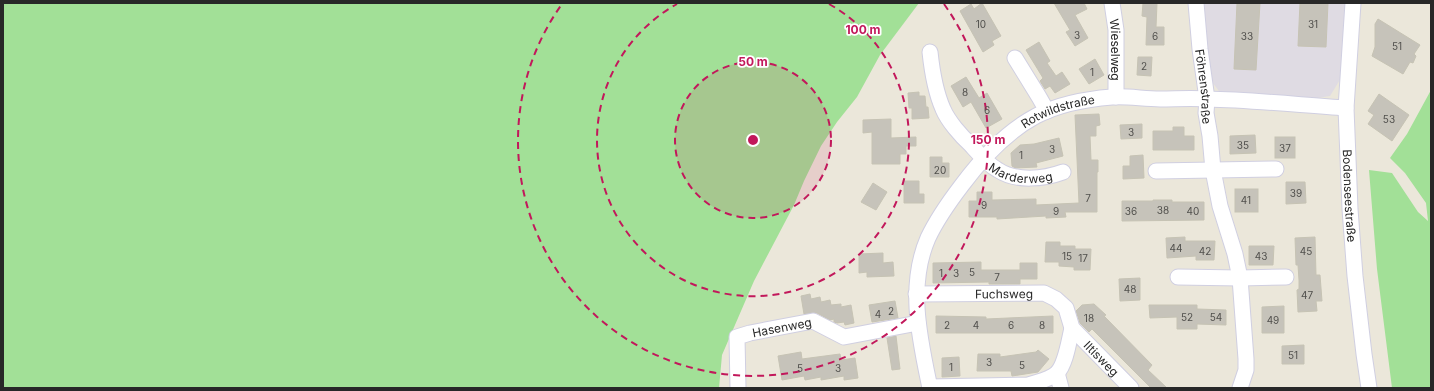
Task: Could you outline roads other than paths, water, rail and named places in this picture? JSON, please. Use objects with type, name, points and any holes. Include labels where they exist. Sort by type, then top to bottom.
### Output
[{"type":"street","name":"Wieselweg","points":[[1112,3],[1116,30],[1116,97]]},
{"type":"street","name":"Föhrenstraße","points":[[1196,3],[1200,49],[1207,99],[1206,113],[1213,170],[1220,206],[1235,254],[1240,278],[1246,359],[1246,370],[1240,388]]},
{"type":"street","name":"Bodenseestraße","points":[[1353,3],[1346,108],[1350,209],[1355,276],[1364,354],[1370,388]]},
{"type":"street","name":"Marderweg","points":[[930,52],[934,83],[943,110],[962,136],[984,159],[998,170],[1013,176],[1037,178],[1052,176],[1063,172]]},
{"type":"street","points":[[1015,58],[1047,111]]},
{"type":"street","name":"Rotwildstraße","points":[[930,387],[918,323],[916,294],[920,265],[928,240],[942,212],[966,180],[984,159],[1021,125],[1047,111],[1079,101],[1116,97],[1207,99],[1346,108]]},
{"type":"street","points":[[1156,171],[1276,169]]},
{"type":"street","points":[[1178,277],[1286,277]]},
{"type":"street","name":"Fuchsweg","points":[[916,294],[1044,293],[1056,299],[1066,308],[1072,328]]},
{"type":"street","name":"Hasenweg","points":[[738,388],[737,337],[750,333],[813,321],[844,336],[918,323]]},
{"type":"street","points":[[930,387],[1028,385],[1043,380],[1057,373],[1062,363],[1072,328]]},
{"type":"street","name":"Iltisweg","points":[[1072,328],[1131,388]]},
{"type":"street","points":[[1057,373],[1061,388]]}]
